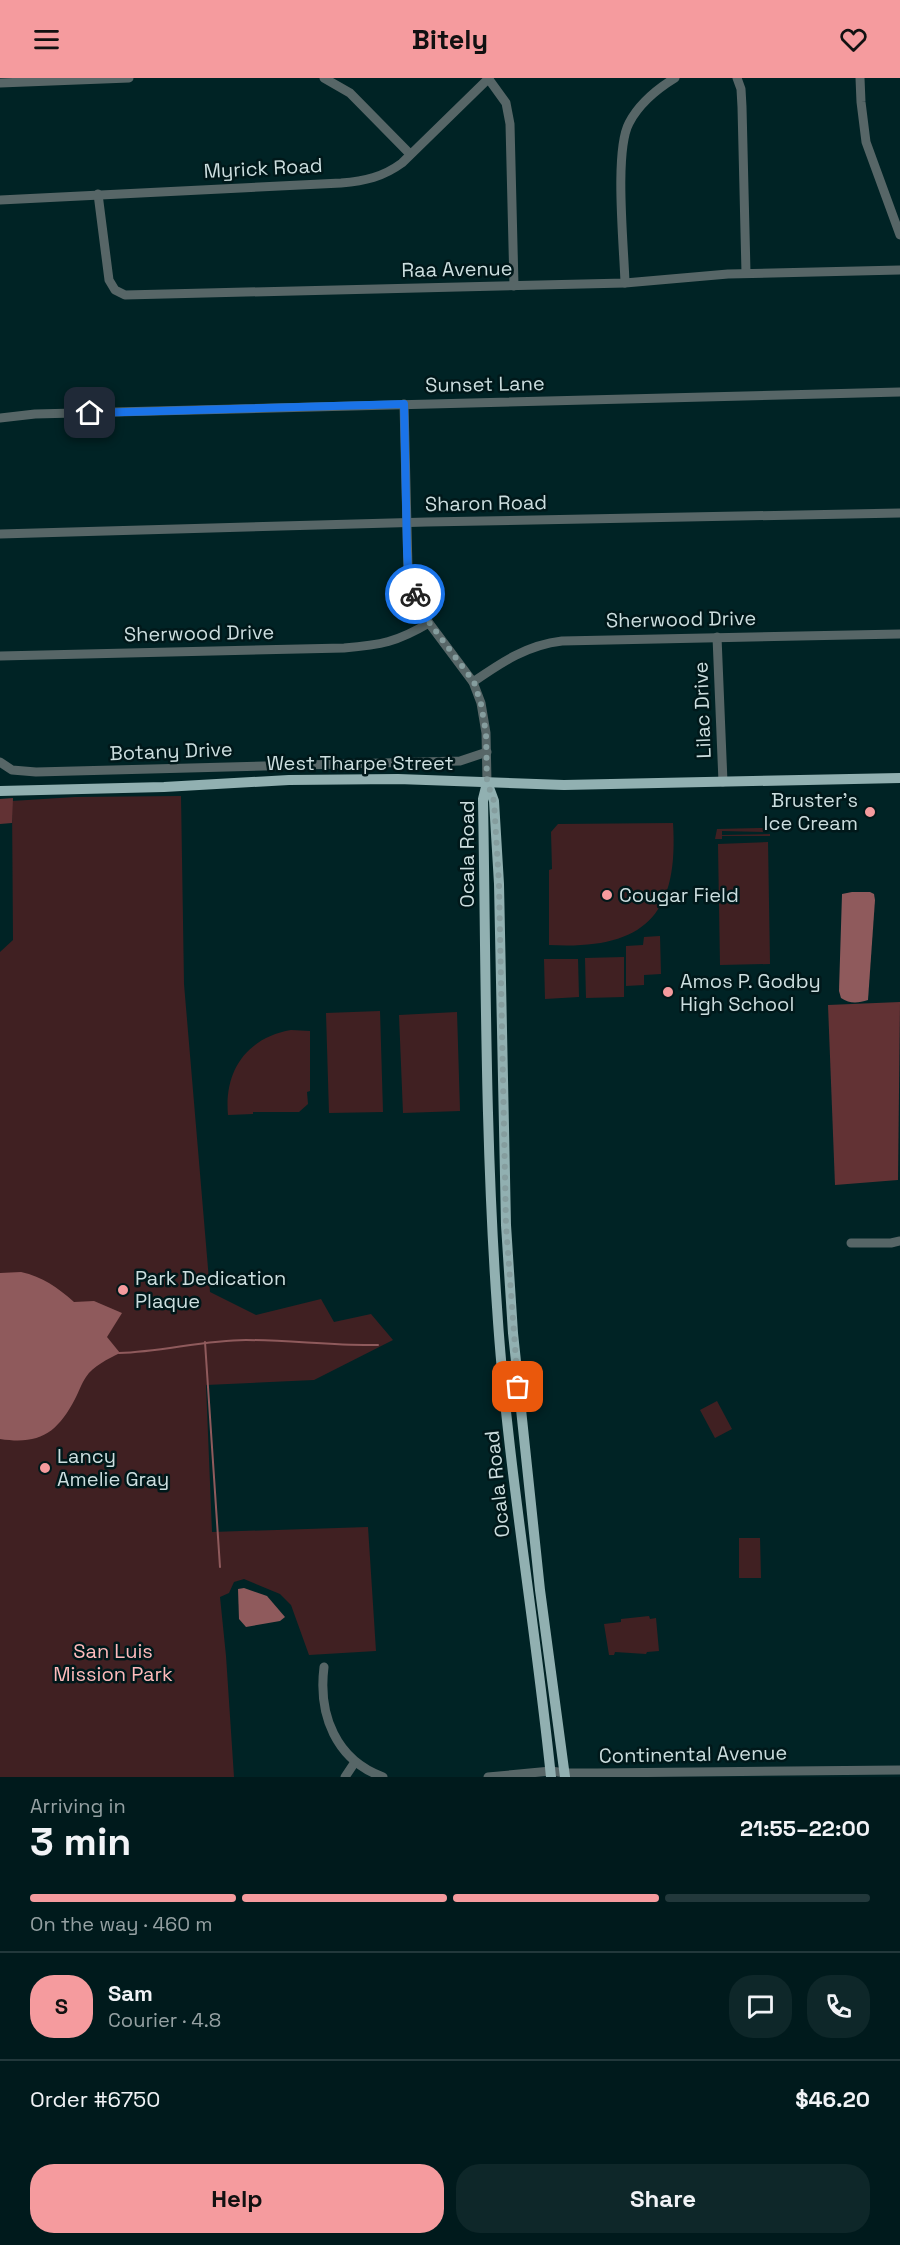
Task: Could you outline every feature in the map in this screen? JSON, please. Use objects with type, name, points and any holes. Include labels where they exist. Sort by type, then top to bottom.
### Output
[{"type":"main road","name":"West Tharpe Street","points":[[0,791],[164,787],[289,780],[398,779],[564,785],[900,778]]},
{"type":"main road","name":"Ocala Road","points":[[487,782],[494,801],[500,937],[505,1201],[511,1312],[534,1530],[565,1775]]},
{"type":"main road","name":"Ocala Road","points":[[487,782],[483,799],[491,1202],[497,1306],[520,1531],[551,1774]]},
{"type":"main road","points":[[486,938],[500,937]]},
{"type":"main road","points":[[491,1184],[505,1183]]},
{"type":"main road","points":[[491,1202],[505,1201]]},
{"type":"main road","points":[[497,1306],[511,1312]]},
{"type":"main road","points":[[506,1400],[519,1399]]},
{"type":"main road","points":[[507,1414],[521,1412]]},
{"type":"main road","points":[[520,1531],[534,1530]]},
{"type":"street","points":[[0,83],[129,78]]},
{"type":"street","points":[[324,78],[350,93],[410,154]]},
{"type":"street","points":[[488,78],[506,103],[510,124],[514,286]]},
{"type":"street","name":"Myrick Road","points":[[0,200],[363,181],[390,172],[488,78]]},
{"type":"street","points":[[625,283],[622,144],[628,124],[640,107],[656,91],[675,78]]},
{"type":"street","points":[[737,78],[741,89],[742,107],[746,273]]},
{"type":"street","points":[[860,78],[866,142],[900,236]]},
{"type":"street","name":"Raa Avenue","points":[[98,194],[108,280],[115,290],[125,295],[625,283],[746,273],[900,270]]},
{"type":"street","name":"Sunset Lane","points":[[0,418],[35,414],[900,392]]},
{"type":"street","points":[[404,404],[408,569],[419,604],[429,622],[474,682],[484,714],[487,782]]},
{"type":"street","name":"Sharon Road","points":[[0,534],[900,513]]},
{"type":"street","name":"Sherwood Drive","points":[[0,656],[344,648],[398,640],[429,622]]},
{"type":"street","name":"Sherwood Drive","points":[[474,682],[519,652],[546,643],[587,639],[900,634]]},
{"type":"street","name":"Lilac Drive","points":[[717,637],[723,782]]},
{"type":"street","name":"Botany Drive","points":[[0,763],[17,771],[36,772],[460,761],[487,752]]},
{"type":"street","points":[[852,1243],[900,1241]]},
{"type":"street","points":[[324,1667],[322,1698],[333,1734],[355,1762],[372,1773],[384,1777]]},
{"type":"street","points":[[345,1777],[355,1762]]},
{"type":"street","name":"Continental Avenue","points":[[488,1777],[551,1774],[900,1770]]},
{"type":"green space","name":"San Luis Mission Park","points":[[181,796],[184,984],[210,1292],[256,1315],[321,1299],[334,1322],[371,1314],[393,1340],[314,1380],[206,1385],[212,1532],[368,1527],[376,1651],[309,1655],[291,1605],[280,1594],[244,1579],[234,1582],[229,1593],[220,1597],[234,1777],[0,1777],[0,952],[13,940],[12,801],[75,797]]},
{"type":"green space","name":"Cougar Field","points":[[673,823],[673,855],[669,882],[661,904],[648,921],[631,933],[609,941],[582,945],[549,945],[551,832],[558,824]]},
{"type":"green space","points":[[768,828],[768,832],[722,831],[722,835],[770,834],[770,836],[722,836],[722,839],[715,839],[717,829]]},
{"type":"green space","points":[[768,842],[770,964],[720,965],[718,844]]},
{"type":"green space","points":[[660,936],[661,974],[644,975],[644,985],[626,986],[626,946],[643,945],[644,937]]},
{"type":"green space","points":[[624,957],[624,997],[586,998],[585,958]]},
{"type":"green space","points":[[544,959],[578,959],[579,997],[545,999]]},
{"type":"green space","points":[[380,1011],[383,1112],[329,1113],[326,1013]]},
{"type":"green space","points":[[457,1012],[460,1111],[403,1113],[399,1015]]},
{"type":"green space","points":[[291,1030],[310,1031],[308,1104],[299,1112],[253,1112],[253,1114],[228,1115],[230,1084],[241,1059],[262,1040]]},
{"type":"green space","points":[[717,1401],[732,1429],[715,1438],[700,1410]]},
{"type":"green space","points":[[739,1538],[760,1538],[761,1578],[739,1578]]},
{"type":"green space","points":[[649,1616],[650,1619],[656,1618],[659,1651],[646,1654],[615,1652],[614,1655],[609,1655],[604,1624],[621,1622],[621,1619]]},
{"type":"shaded area","points":[[13,798],[12,823],[0,824],[0,799]]},
{"type":"shaded area","points":[[870,892],[874,894],[875,900],[868,1000],[857,1002],[841,998],[839,991],[842,894]]},
{"type":"shaded area","points":[[900,1002],[898,1180],[835,1185],[828,1005]]},
{"type":"shaded area","points":[[21,1272],[49,1283],[74,1302],[94,1301],[122,1313],[107,1337],[120,1353],[101,1363],[89,1373],[68,1411],[46,1434],[26,1440],[0,1439],[0,1273]]},
{"type":"shaded area","points":[[244,1588],[267,1596],[285,1617],[280,1621],[246,1627],[239,1619],[238,1589]]},
{"type":"waterway","points":[[119,1353],[246,1340],[378,1345]]},
{"type":"waterway","points":[[205,1342],[220,1567]]},
{"type":"way so far","points":[[415,594],[429,622],[474,682],[486,733],[487,782],[494,801],[499,884],[506,1225],[518,1387]]},
{"type":"place","name":"Bruster's Ice Cream","points":[[870,812]]},
{"type":"place","name":"Cougar Field","points":[[607,895]]},
{"type":"place","name":"Amos P. Godby High School","points":[[668,992]]},
{"type":"place","name":"Park Dedication Plaque","points":[[123,1290]]},
{"type":"place","name":"Lancy Amelie Gray","points":[[45,1468]]},
{"type":"route","points":[[90,413],[404,404],[408,569],[415,594]]}]
